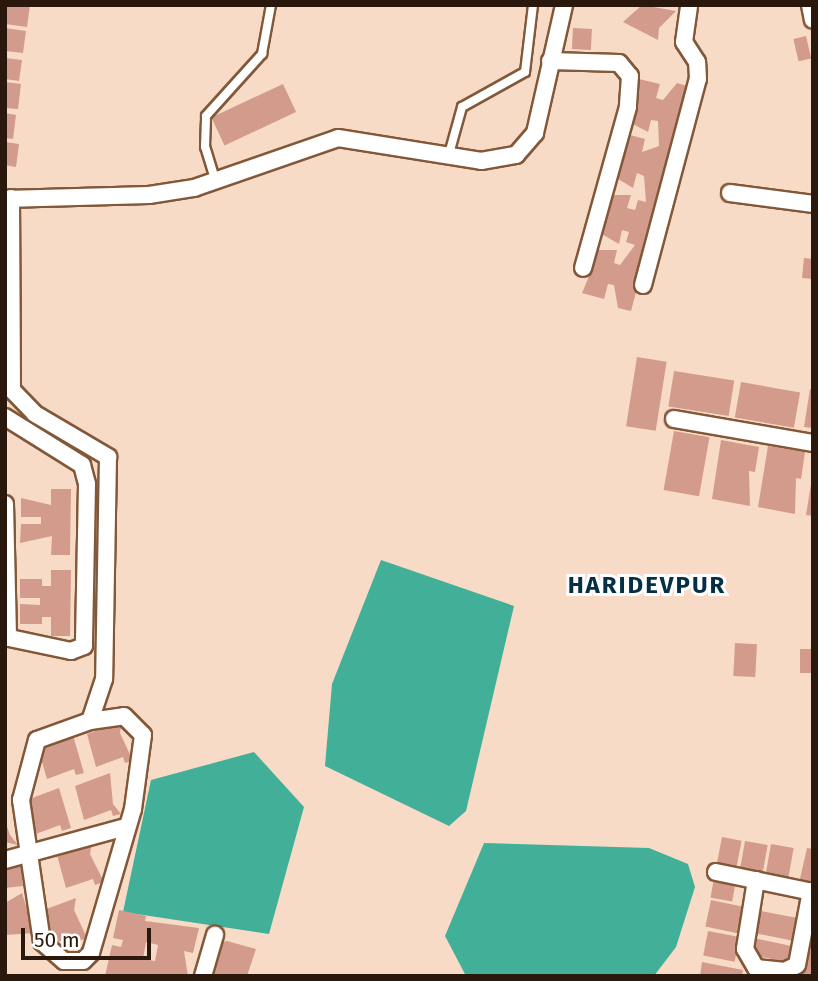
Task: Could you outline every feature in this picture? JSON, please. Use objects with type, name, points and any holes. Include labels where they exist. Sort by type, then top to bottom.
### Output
[{"type":"street","points":[[90,721],[104,679],[108,457],[35,414],[12,390],[8,199],[149,195],[215,178],[338,138],[481,161],[526,148],[564,5]]},
{"type":"street","points":[[643,285],[698,79],[697,62],[684,42],[689,5]]},
{"type":"street","points":[[810,5],[813,20]]},
{"type":"street","points":[[550,61],[619,63],[630,76],[628,107],[583,268]]},
{"type":"street","points":[[730,193],[813,204]]},
{"type":"street","points":[[5,417],[82,465],[87,484],[84,646],[71,651],[7,638],[5,504]]},
{"type":"street","points":[[674,419],[813,443]]},
{"type":"street","points":[[124,716],[143,735],[144,760],[101,925],[83,961],[64,961],[46,951],[31,854],[13,800],[37,740],[90,721],[124,716]]},
{"type":"street","points":[[5,860],[126,827]]},
{"type":"street","points":[[716,872],[812,891],[797,965],[785,971],[757,968],[745,950],[756,880]]},
{"type":"street","points":[[203,976],[215,935]]},
{"type":"lane","points":[[215,178],[205,147],[206,116],[262,54],[271,5]]},
{"type":"lane","points":[[449,154],[462,107],[525,72],[533,5]]},
{"type":"water","points":[[381,560],[514,606],[466,811],[449,826],[325,766],[332,684]]},
{"type":"water","points":[[254,752],[304,807],[269,934],[123,912],[151,780]]},
{"type":"water","points":[[484,843],[649,848],[688,864],[695,887],[676,947],[654,976],[466,976],[445,936]]},
{"type":"building","points":[[5,5],[30,5],[27,27],[5,24]]},
{"type":"building","points":[[642,5],[676,11],[659,28],[658,40],[623,22]]},
{"type":"building","points":[[5,28],[26,31],[23,53],[5,51]]},
{"type":"building","points":[[573,28],[592,29],[591,50],[572,49]]},
{"type":"building","points":[[806,36],[811,58],[799,61],[793,39]]},
{"type":"building","points":[[5,58],[22,60],[19,81],[5,79]]},
{"type":"building","points":[[639,79],[660,84],[656,98],[663,100],[677,83],[691,87],[631,311],[618,308],[614,285],[608,284],[604,299],[582,293],[595,262],[593,250],[617,250],[614,263],[620,265],[635,245],[626,242],[629,232],[622,230],[619,244],[598,232],[601,220],[607,222],[608,195],[631,195],[627,208],[635,210],[638,200],[646,202],[644,176],[637,173],[633,188],[613,176],[630,135],[645,139],[642,152],[659,146],[658,121],[651,120],[648,132],[627,121]]},
{"type":"building","points":[[5,82],[21,84],[18,109],[5,108]]},
{"type":"building","points":[[283,84],[296,112],[225,145],[211,117]]},
{"type":"building","points":[[5,113],[16,115],[13,139],[5,138]]},
{"type":"building","points":[[5,142],[19,144],[16,167],[5,165]]},
{"type":"building","points":[[804,258],[813,259],[813,279],[802,278]]},
{"type":"building","points":[[637,357],[667,362],[656,431],[626,426]]},
{"type":"building","points":[[674,371],[734,381],[729,416],[668,407]]},
{"type":"building","points":[[741,382],[800,392],[794,428],[735,417]]},
{"type":"building","points":[[810,389],[813,390],[813,428],[804,427]]},
{"type":"building","points":[[674,431],[709,437],[699,496],[664,490]]},
{"type":"building","points":[[721,440],[759,447],[755,472],[749,471],[750,506],[712,499]]},
{"type":"building","points":[[768,446],[805,452],[801,479],[796,478],[795,514],[758,507]]},
{"type":"building","points":[[813,484],[813,516],[806,515]]},
{"type":"building","points":[[51,489],[71,489],[70,555],[51,555],[52,536],[20,543],[21,524],[41,524],[41,517],[21,517],[21,498],[51,505]]},
{"type":"building","points":[[51,570],[71,570],[70,636],[51,636],[51,617],[42,617],[42,624],[20,624],[20,604],[40,605],[40,598],[20,598],[20,579],[42,579],[42,586],[51,586]]},
{"type":"building","points":[[735,643],[757,644],[755,677],[733,676]]},
{"type":"building","points":[[800,649],[813,649],[813,673],[800,673]]},
{"type":"building","points":[[122,721],[120,733],[133,761],[125,763],[123,757],[96,767],[87,734]]},
{"type":"building","points":[[72,732],[84,773],[76,775],[74,769],[47,779],[37,745]]},
{"type":"building","points":[[110,773],[113,804],[121,814],[113,816],[111,810],[84,820],[75,786]]},
{"type":"building","points":[[59,788],[71,828],[62,831],[60,825],[33,835],[24,801]]},
{"type":"building","points":[[5,821],[10,835],[18,845],[5,842]]},
{"type":"building","points":[[722,837],[742,841],[736,869],[716,865]]},
{"type":"building","points":[[745,841],[768,845],[763,873],[740,869]]},
{"type":"building","points":[[92,842],[90,854],[104,882],[95,885],[93,879],[66,888],[57,855]]},
{"type":"building","points":[[771,844],[794,848],[788,879],[766,875]]},
{"type":"building","points":[[807,848],[813,849],[813,886],[799,883]]},
{"type":"building","points":[[21,865],[23,886],[5,888],[5,867]]},
{"type":"building","points":[[714,878],[736,882],[732,902],[711,898]]},
{"type":"building","points":[[22,893],[34,933],[5,935],[5,903]]},
{"type":"building","points":[[76,898],[74,910],[87,938],[79,941],[77,935],[50,945],[41,911]]},
{"type":"building","points":[[711,900],[745,907],[740,934],[705,926]]},
{"type":"building","points":[[119,910],[146,916],[145,921],[199,928],[193,953],[184,951],[188,976],[105,976],[112,945],[121,947],[123,940],[113,938]],"holes":[[[146,942],[158,945],[155,961],[143,959]]]},
{"type":"building","points":[[756,910],[796,918],[792,940],[752,933]]},
{"type":"building","points":[[708,931],[739,937],[735,962],[703,956]]},
{"type":"building","points":[[754,938],[796,947],[793,964],[750,955]]},
{"type":"building","points":[[227,941],[256,949],[247,976],[214,976],[218,943]]},
{"type":"building","points":[[808,950],[813,951],[813,976],[803,976]]},
{"type":"building","points":[[702,962],[743,970],[742,976],[700,976]]},
{"type":"district","name":"HARIDEVPUR","points":[[647,586]]}]
